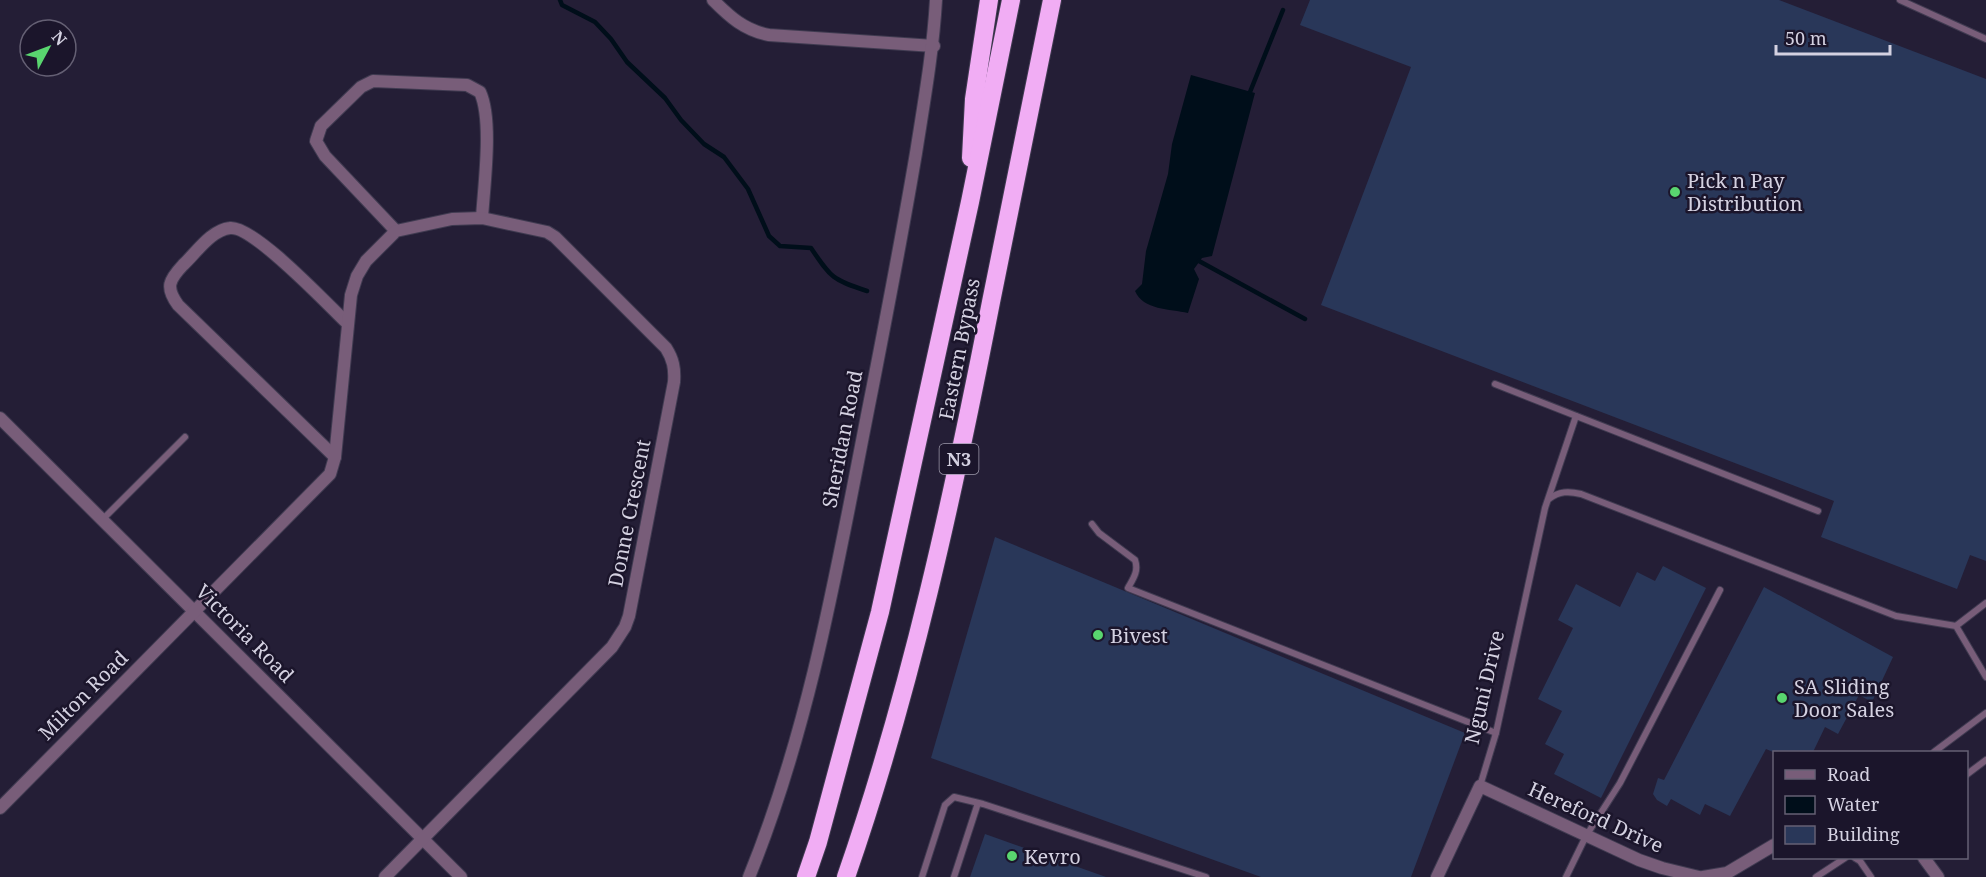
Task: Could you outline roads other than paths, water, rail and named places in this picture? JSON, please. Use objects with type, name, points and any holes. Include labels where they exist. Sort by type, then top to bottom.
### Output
[{"type":"highway","points":[[970,202],[971,131],[989,0]]},
{"type":"highway","name":"Eastern Bypass","points":[[806,877],[818,842],[880,612],[970,202],[1011,0]]},
{"type":"highway","name":"Eastern Bypass","points":[[846,877],[922,621],[968,417],[1052,0]]},
{"type":"street","points":[[713,0],[732,19],[754,32],[768,35],[934,46]]},
{"type":"street","name":"Sheridan Road","points":[[749,877],[778,800],[796,743],[824,624],[900,248],[934,46],[936,0]]},
{"type":"street","points":[[195,610],[324,480],[333,467],[351,295],[357,276],[366,261],[396,231],[325,156],[316,141],[321,126],[361,87],[373,81],[467,85],[480,92],[486,121],[482,218]]},
{"type":"street","name":"Donne Crescent","points":[[385,877],[612,647],[625,627],[675,369],[672,357],[666,348],[555,237],[547,232],[482,218],[436,221],[396,231]]},
{"type":"street","points":[[335,457],[178,305],[170,291],[170,284],[175,274],[214,234],[231,228],[240,229],[261,242],[347,323]]},
{"type":"street","name":"Victoria Road","points":[[0,418],[461,877]]},
{"type":"street","name":"Milton Road","points":[[0,808],[195,610]]},
{"type":"street","name":"Hereford Drive","points":[[1480,786],[1586,836],[1675,874],[1701,877],[1727,875],[1773,846]]},
{"type":"street","name":"Nguni Drive","points":[[1437,877],[1480,786]]},
{"type":"street","points":[[1925,859],[1938,877]]},
{"type":"lane","points":[[1900,0],[1986,39]]},
{"type":"lane","points":[[1496,384],[1818,511]]},
{"type":"lane","name":"Nguni Drive","points":[[1480,786],[1496,733],[1545,508],[1576,416]]},
{"type":"lane","points":[[102,519],[185,437]]},
{"type":"lane","points":[[1549,499],[1563,492],[1581,494],[1896,616],[1956,626],[1986,603]]},
{"type":"lane","points":[[1092,524],[1099,533],[1135,560],[1136,573],[1128,588],[1496,733]]},
{"type":"lane","points":[[1566,877],[1586,836],[1620,783],[1720,590]]},
{"type":"lane","points":[[1956,626],[1986,677]]},
{"type":"lane","points":[[1937,751],[1986,713]]},
{"type":"lane","points":[[1968,774],[1986,760]]},
{"type":"lane","points":[[922,877],[945,805],[954,797],[1206,877]]},
{"type":"lane","points":[[954,877],[978,803]]},
{"type":"lane","points":[[1816,877],[1843,859]]},
{"type":"lane","points":[[1857,859],[1871,877]]},
{"type":"water","points":[[1191,75],[1255,93],[1212,256],[1202,258],[1194,269],[1199,279],[1188,313],[1151,305],[1144,302],[1135,291],[1142,284],[1146,251],[1168,174],[1172,144]]},
{"type":"waterway","points":[[560,0],[562,5],[595,22],[611,39],[627,62],[665,98],[681,120],[704,144],[724,157],[748,189],[769,236],[780,246],[811,248],[834,277],[867,291]]},
{"type":"waterway","points":[[1250,92],[1283,10]]},
{"type":"waterway","points":[[1199,261],[1305,319]]},
{"type":"place","name":"Pick n Pay Distribution","points":[[1675,192]]},
{"type":"place","name":"Bivest","points":[[1098,635]]},
{"type":"place","name":"SA Sliding Door Sales","points":[[1782,698]]},
{"type":"place","name":"Kevro","points":[[1012,856]]}]
